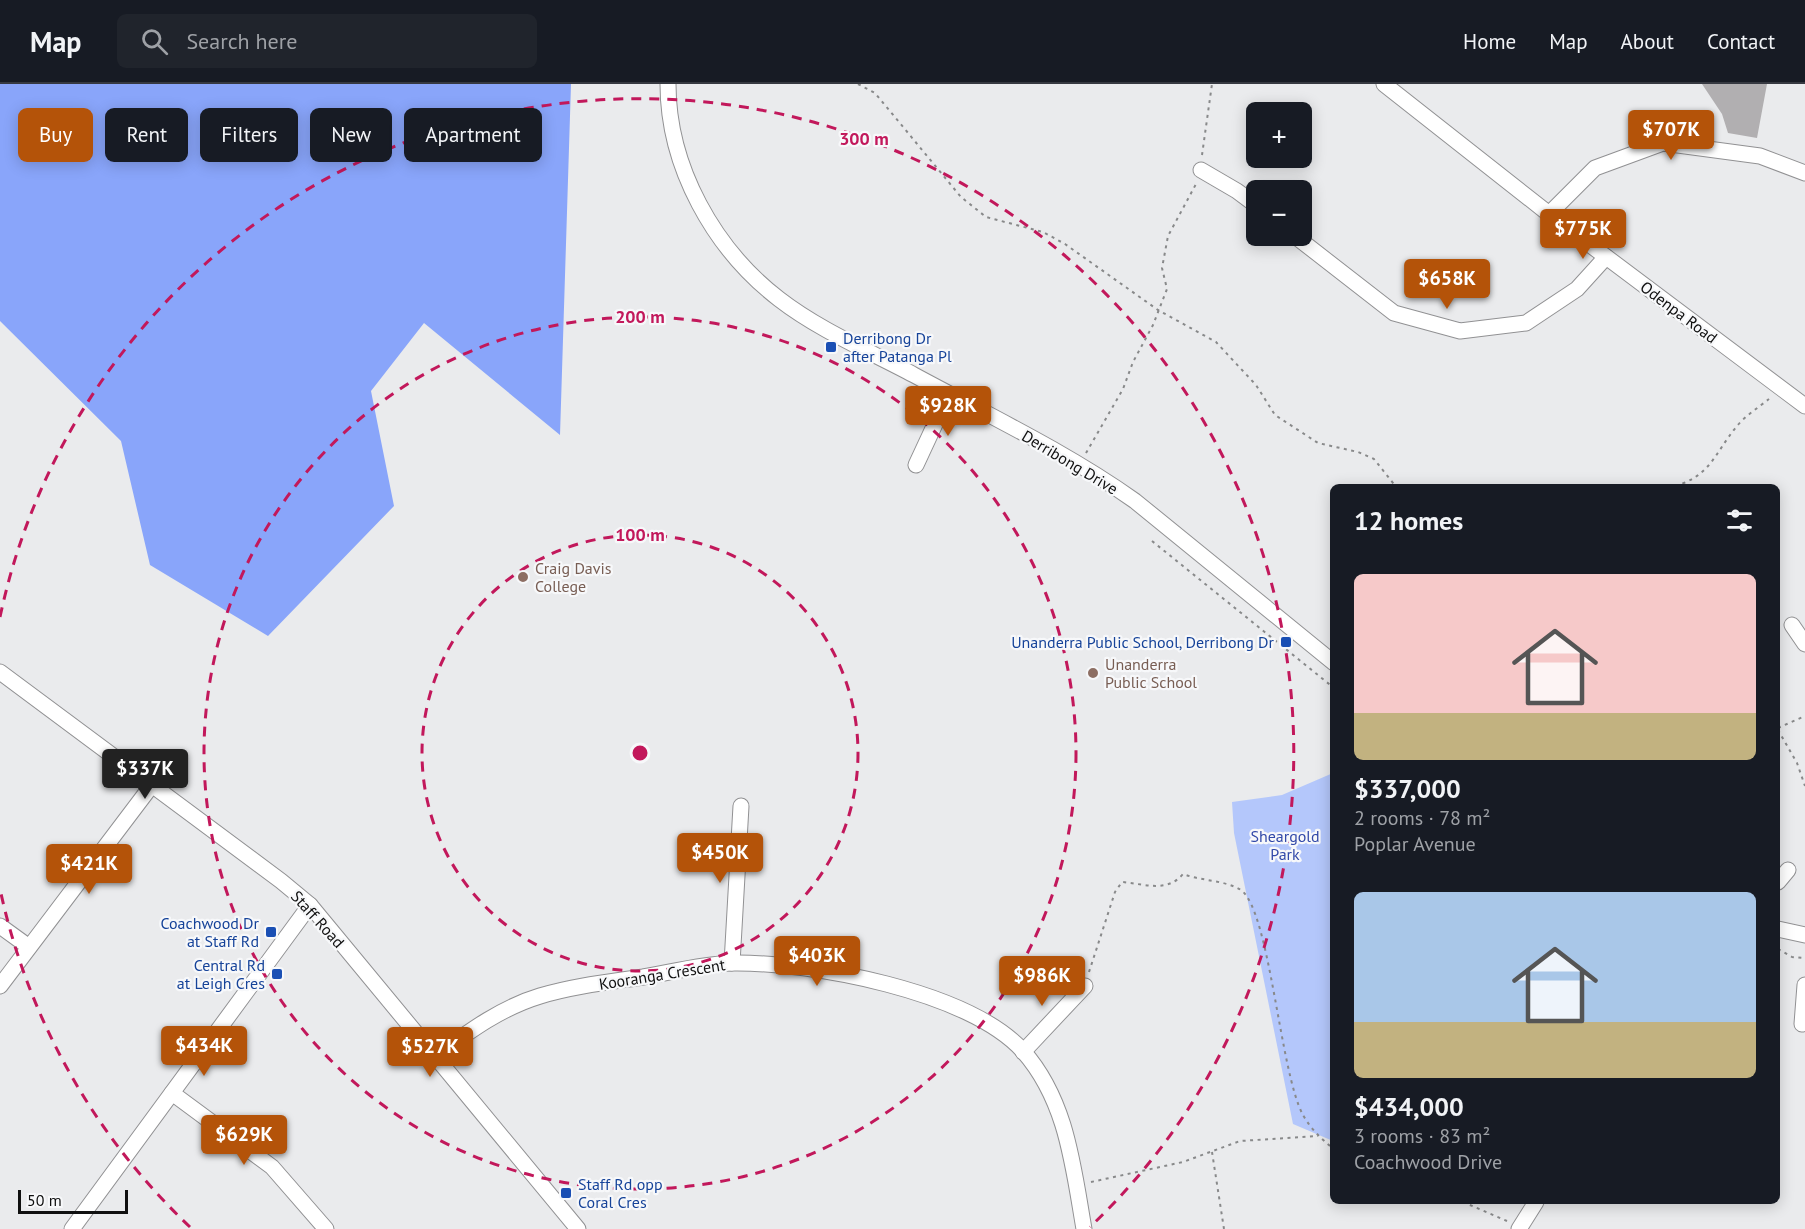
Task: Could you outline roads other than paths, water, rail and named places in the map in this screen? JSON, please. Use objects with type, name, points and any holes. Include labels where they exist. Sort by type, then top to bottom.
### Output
[{"type":"street","name":"Derribong Drive","points":[[668,84],[675,132],[688,180],[704,213],[747,272],[780,300],[803,315],[1079,464],[1135,501],[1330,660]]},
{"type":"street","name":"Odenpa Road","points":[[1384,84],[1549,214],[1805,406]]},
{"type":"street","points":[[1549,214],[1595,168],[1662,143],[1760,156],[1805,173]]},
{"type":"street","points":[[1201,170],[1246,197]]},
{"type":"street","points":[[1308,246],[1394,313],[1460,331],[1526,323],[1577,289],[1606,257]]},
{"type":"street","points":[[916,465],[949,394]]},
{"type":"street","points":[[1792,625],[1805,644]]},
{"type":"street","name":"Staff Road","points":[[0,672],[310,905],[578,1229]]},
{"type":"street","points":[[0,986],[152,785]]},
{"type":"street","points":[[732,963],[741,806]]},
{"type":"street","points":[[72,1229],[310,905]]},
{"type":"street","points":[[0,926],[29,947]]},
{"type":"street","points":[[1780,929],[1805,935]]},
{"type":"street","name":"Kooranga Crescent","points":[[434,1057],[492,1016],[539,996],[732,963],[825,971],[916,992],[962,1010],[1003,1034],[1023,1052],[1055,1100],[1066,1131],[1084,1229]]},
{"type":"street","points":[[1802,1024],[1805,985]]},
{"type":"street","points":[[1023,1052],[1085,986]]},
{"type":"street","points":[[172,1093],[272,1167],[326,1229]]},
{"type":"street","points":[[1519,1228],[1535,1204]]},
{"type":"place","name":"Derribong Dr after Patanga Pl","points":[[831,347]]},
{"type":"place","name":"Craig Davis College","points":[[523,577]]},
{"type":"place","name":"Unanderra Public School, Derribong Dr","points":[[1286,642]]},
{"type":"place","name":"Unanderra Public School","points":[[1093,673]]},
{"type":"place","name":"Coachwood Dr at Staff Rd","points":[[271,932]]},
{"type":"place","name":"Central Rd at Leigh Cres","points":[[277,974]]},
{"type":"place","name":"Staff Rd opp Coral Cres","points":[[566,1193]]},
{"type":"park label","name":"Sheargold Park","points":[[1285,845]]}]
